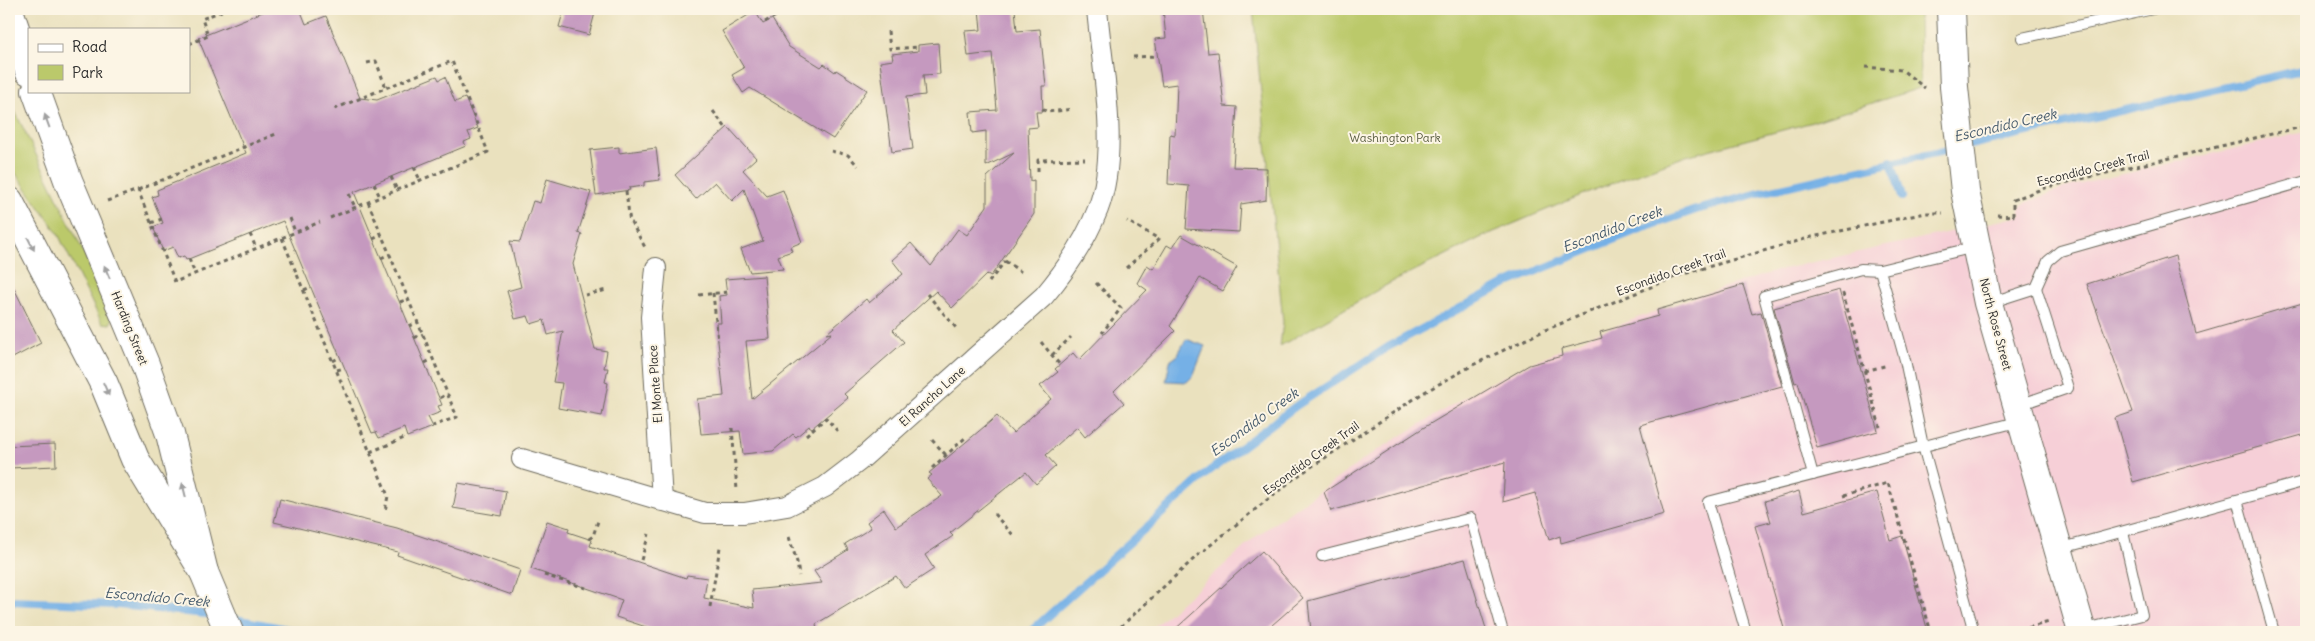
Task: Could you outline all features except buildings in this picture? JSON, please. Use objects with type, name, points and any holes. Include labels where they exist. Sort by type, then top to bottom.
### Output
[{"type":"street","name":"El Rancho Lane","points":[[522,459],[705,513],[744,513],[787,506],[825,487],[859,461],[1044,296],[1069,266],[1087,233],[1098,208],[1105,183],[1108,155],[1108,127],[1097,9]]},
{"type":"street","name":"North Rose Street","points":[[1951,9],[1955,95],[1967,203],[1988,303],[2081,631]]},
{"type":"street","points":[[9,10],[28,68]]},
{"type":"street","name":"Harding Street","points":[[36,92],[68,180],[145,364],[170,434],[204,572],[229,632]]},
{"type":"street","name":"Harding Street","points":[[9,201],[104,384],[135,459],[204,572]]},
{"type":"street","name":"El Monte Place","points":[[656,268],[651,317],[662,501]]},
{"type":"lane","points":[[2022,38],[2153,9]]},
{"type":"lane","points":[[1746,632],[1708,502],[1923,446],[2020,413],[2068,388],[2036,288],[2048,261],[2060,251],[2306,181]]},
{"type":"lane","points":[[1813,475],[1764,296],[1860,269],[1880,270],[1976,246]]},
{"type":"lane","points":[[1880,270],[1905,360],[1923,446],[1974,632]]},
{"type":"lane","points":[[1988,303],[2036,288]]},
{"type":"lane","points":[[2058,550],[2306,481]]},
{"type":"lane","points":[[2237,500],[2274,632]]},
{"type":"lane","points":[[1322,556],[1470,518],[1503,632]]},
{"type":"lane","points":[[2081,631],[2142,615],[2123,532]]},
{"type":"path","points":[[190,44],[208,36],[202,18],[226,9]]},
{"type":"path","points":[[332,9],[335,16]]},
{"type":"path","points":[[765,22],[788,9]]},
{"type":"path","points":[[888,32],[890,49],[918,46]]},
{"type":"path","points":[[1133,58],[1157,56]]},
{"type":"path","points":[[367,63],[376,61],[386,88]]},
{"type":"path","points":[[330,218],[488,152],[452,61],[334,109]]},
{"type":"path","points":[[1865,67],[1902,70],[1925,88]]},
{"type":"path","points":[[1042,109],[1048,112],[1074,109]]},
{"type":"path","points":[[713,112],[726,128]]},
{"type":"path","name":"Escondido Creek Trail","points":[[1115,632],[1198,555],[1296,477],[1423,392],[1537,334],[1680,275],[1812,237],[1967,203],[2013,216],[2013,200],[2046,187],[2306,126]]},
{"type":"path","points":[[107,201],[276,134]]},
{"type":"path","points":[[831,151],[848,155],[858,166]]},
{"type":"path","points":[[1038,171],[1038,160],[1074,159]]},
{"type":"path","points":[[414,167],[420,180]]},
{"type":"path","points":[[391,177],[396,190]]},
{"type":"path","points":[[374,184],[380,197]]},
{"type":"path","points":[[138,190],[175,282],[320,222]]},
{"type":"path","points":[[626,190],[630,223],[656,268]]},
{"type":"path","points":[[349,194],[355,208]]},
{"type":"path","points":[[368,202],[457,417],[433,426]]},
{"type":"path","points":[[290,218],[295,232]]},
{"type":"path","points":[[151,224],[162,219]]},
{"type":"path","points":[[1126,268],[1159,239],[1127,221]]},
{"type":"path","points":[[250,234],[256,248]]},
{"type":"path","points":[[373,239],[382,235]]},
{"type":"path","points":[[282,238],[388,496],[385,511]]},
{"type":"path","points":[[381,258],[390,254]]},
{"type":"path","points":[[189,259],[195,274]]},
{"type":"path","points":[[989,282],[1005,261],[1021,272]]},
{"type":"path","points":[[1838,275],[1880,427]]},
{"type":"path","points":[[1096,282],[1121,308],[1102,333]]},
{"type":"path","points":[[304,290],[311,287]]},
{"type":"path","points":[[585,295],[607,290]]},
{"type":"path","points":[[699,295],[727,292]]},
{"type":"path","points":[[714,294],[718,341]]},
{"type":"path","points":[[926,294],[957,329]]},
{"type":"path","points":[[400,302],[408,299]]},
{"type":"path","points":[[409,326],[418,322]]},
{"type":"path","points":[[414,338],[423,334]]},
{"type":"path","points":[[1052,356],[1071,337]]},
{"type":"path","points":[[1041,342],[1060,365]]},
{"type":"path","points":[[333,361],[340,357]]},
{"type":"path","points":[[425,363],[433,359]]},
{"type":"path","points":[[1865,371],[1905,360]]},
{"type":"path","points":[[337,370],[344,368]]},
{"type":"path","points":[[440,398],[448,394]]},
{"type":"path","points":[[806,435],[826,418],[840,434]]},
{"type":"path","points":[[732,428],[736,481]]},
{"type":"path","points":[[370,452],[408,437]]},
{"type":"path","points":[[932,468],[965,438]]},
{"type":"path","points":[[932,440],[946,455]]},
{"type":"path","points":[[1843,496],[1888,483],[1931,632]]},
{"type":"path","points":[[994,514],[1014,536]]},
{"type":"path","points":[[589,539],[593,536],[599,518]]},
{"type":"path","points":[[641,560],[649,534]]},
{"type":"path","points":[[789,537],[797,562],[799,576]]},
{"type":"path","points":[[710,607],[720,547]]},
{"type":"path","points":[[544,575],[586,588]]},
{"type":"path","points":[[2013,632],[2049,622]]},
{"type":"shaded area","points":[[2306,132],[2306,632],[1148,632],[1258,535],[1373,453],[1483,386],[1592,335],[1702,294],[1783,269],[2021,216],[2019,208],[2023,204],[2067,187]]},
{"type":"green space","name":"Washington Park","points":[[1253,9],[1919,9],[1920,88],[1809,123],[1686,156],[1591,191],[1482,237],[1390,283],[1280,346],[1283,322]]},
{"type":"green space","points":[[9,99],[85,255],[112,320],[110,324],[102,323],[57,232],[9,164]]},
{"type":"water","points":[[1186,339],[1205,346],[1193,376],[1187,382],[1166,381],[1170,361],[1177,356]]},
{"type":"waterway","name":"Escondido Creek","points":[[1030,632],[1208,472],[1296,406],[1388,347],[1505,284],[1635,231],[1696,210],[1763,192],[2306,69]]},
{"type":"waterway","points":[[1891,161],[1902,197]]},
{"type":"waterway","name":"Escondido Creek","points":[[9,601],[119,605],[216,615]]},
{"type":"waterway","name":"Escondido Creek","points":[[230,618],[302,632]]}]
